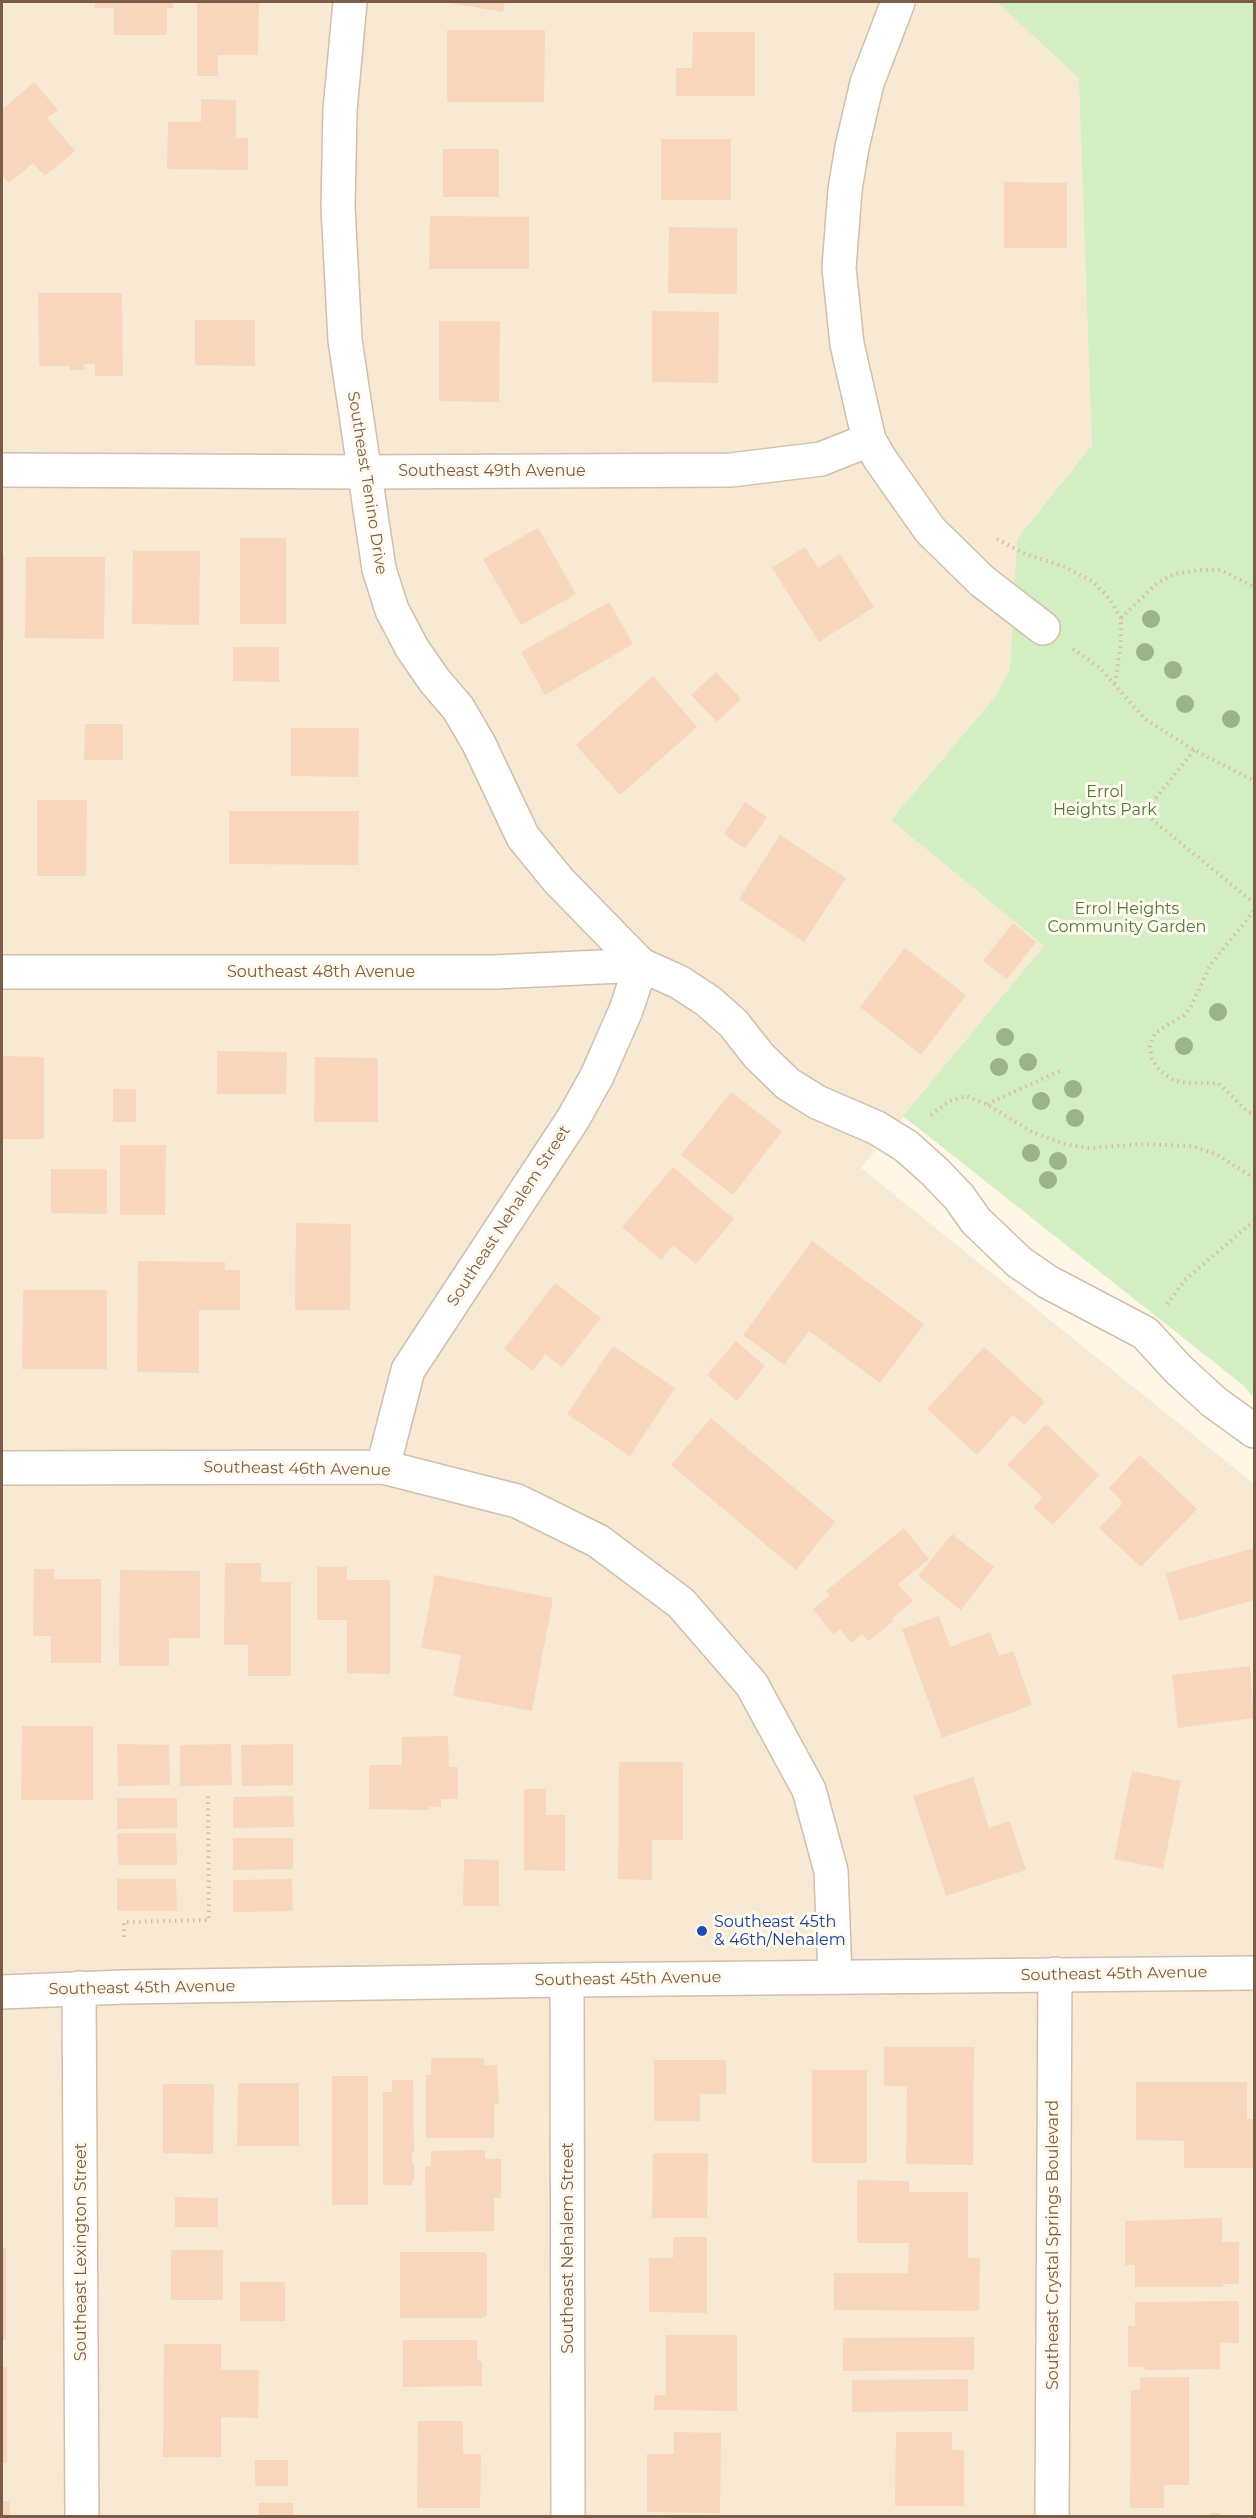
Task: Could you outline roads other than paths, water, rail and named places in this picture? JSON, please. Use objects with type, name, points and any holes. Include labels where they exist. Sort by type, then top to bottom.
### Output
[{"type":"street","name":"Southeast Tenino Drive","points":[[350,2],[340,110],[338,207],[345,340],[379,569],[392,610],[412,648],[434,680],[458,708],[479,744],[524,837],[559,882],[641,965],[679,982],[708,1001],[733,1023],[759,1056],[788,1084],[817,1102],[876,1128],[906,1146],[943,1180],[959,1197],[976,1221],[1019,1262],[1048,1282],[1145,1333],[1179,1370],[1214,1402],[1254,1431]]},
{"type":"street","points":[[898,2],[867,83],[852,147],[845,190],[839,268],[847,344],[869,440],[930,531],[982,581],[1043,628]]},
{"type":"street","name":"Southeast 49th Avenue","points":[[2,470],[363,472],[731,470],[821,459],[869,440]]},
{"type":"street","name":"Southeast 48th Avenue","points":[[2,972],[495,972],[641,965]]},
{"type":"street","name":"Southeast Nehalem Street","points":[[383,1467],[408,1370],[573,1119],[597,1076],[626,1010],[641,965]]},
{"type":"street","name":"Southeast 46th Avenue","points":[[2,1468],[383,1467],[517,1501],[598,1541],[681,1603],[752,1685],[809,1790],[831,1871],[836,1977]]},
{"type":"street","name":"Southeast 45th Avenue","points":[[2,1992],[79,1988],[567,1980],[1254,1973]]},
{"type":"street","name":"Southeast Crystal Springs Boulevard","points":[[1052,2517],[1055,1974]]},
{"type":"street","name":"Southeast Nehalem Street","points":[[567,1980],[568,2517]]},
{"type":"street","name":"Southeast Lexington Street","points":[[79,1988],[82,2517]]},
{"type":"place","name":"Southeast 45th & 46th/Nehalem","points":[[702,1931]]},
{"type":"park label","name":"Errol Heights Park","points":[[1105,801]]},
{"type":"park label","name":"Errol Heights Community Garden","points":[[1127,918]]}]
